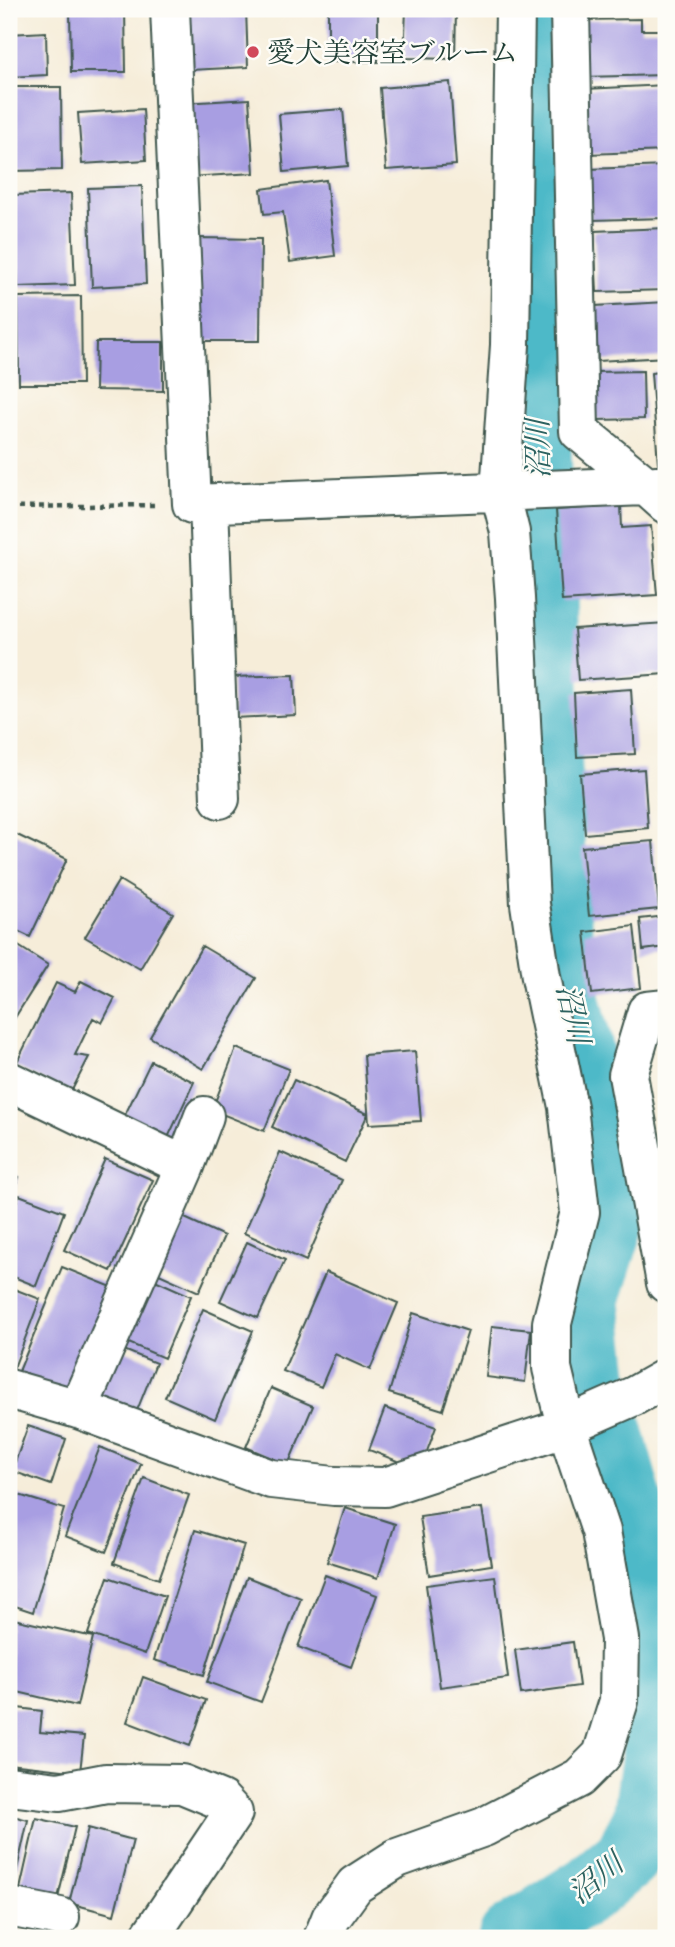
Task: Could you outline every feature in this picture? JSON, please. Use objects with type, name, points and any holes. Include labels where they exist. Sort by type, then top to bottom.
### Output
[{"type":"lane","points":[[170,9],[220,799]]},
{"type":"lane","points":[[323,1938],[331,1918],[355,1885],[397,1858],[484,1827],[579,1778],[602,1755],[619,1701],[620,1639],[601,1531],[559,1429],[552,1368],[552,1323],[580,1212],[568,1107],[541,977],[530,904],[515,598],[510,532],[500,492],[510,345],[515,9]]},
{"type":"lane","points":[[570,9],[579,431],[660,492]]},
{"type":"lane","points":[[200,503],[575,488],[660,492]]},
{"type":"lane","points":[[666,1009],[647,1010],[628,1075],[666,1283]]},
{"type":"lane","points":[[9,1081],[185,1166]]},
{"type":"lane","points":[[78,1409],[185,1166],[204,1116]]},
{"type":"lane","points":[[9,1389],[78,1409],[271,1479],[334,1486],[385,1487],[559,1429],[650,1387]]},
{"type":"lane","points":[[9,1786],[59,1792],[106,1783],[182,1784],[221,1800],[233,1812],[149,1938]]},
{"type":"lane","points":[[9,1907],[60,1917]]},
{"type":"path","points":[[9,507],[200,503]]},
{"type":"building","points":[[70,9],[125,9],[126,72],[71,72]]},
{"type":"building","points":[[187,9],[246,9],[248,67],[190,70]]},
{"type":"building","points":[[328,9],[378,9],[378,62],[328,62]]},
{"type":"building","points":[[406,9],[456,9],[455,59],[404,58]]},
{"type":"building","points":[[641,19],[641,30],[666,30],[666,75],[582,77],[581,20]]},
{"type":"building","points":[[46,32],[47,75],[9,77],[9,34]]},
{"type":"building","points":[[450,82],[456,165],[386,170],[380,88]]},
{"type":"building","points":[[666,85],[666,151],[588,154],[585,89]]},
{"type":"building","points":[[9,87],[61,87],[62,170],[9,171]]},
{"type":"building","points":[[249,99],[254,173],[188,177],[184,103]]},
{"type":"building","points":[[143,109],[146,160],[82,164],[78,113]]},
{"type":"building","points":[[343,109],[348,166],[284,172],[279,114]]},
{"type":"building","points":[[665,166],[666,218],[591,220],[589,169]]},
{"type":"building","points":[[326,180],[335,256],[290,262],[283,212],[264,214],[261,189]]},
{"type":"building","points":[[142,186],[146,284],[92,287],[88,188]]},
{"type":"building","points":[[71,193],[75,285],[18,287],[13,195]]},
{"type":"building","points":[[666,228],[666,290],[597,292],[594,231]]},
{"type":"building","points":[[198,238],[261,239],[260,341],[198,341]]},
{"type":"building","points":[[81,296],[82,384],[19,384],[18,297]]},
{"type":"building","points":[[666,302],[666,357],[598,361],[595,306]]},
{"type":"building","points":[[96,342],[163,342],[163,391],[95,390]]},
{"type":"building","points":[[643,371],[644,419],[596,420],[595,372]]},
{"type":"building","points":[[666,371],[666,462],[658,463],[651,373]]},
{"type":"building","points":[[621,506],[622,528],[651,526],[657,595],[562,601],[556,510]]},
{"type":"building","points":[[666,623],[666,674],[578,680],[574,629]]},
{"type":"building","points":[[294,675],[296,715],[233,718],[232,677]]},
{"type":"building","points":[[631,689],[635,754],[577,757],[574,693]]},
{"type":"building","points":[[644,769],[648,828],[585,834],[580,774]]},
{"type":"building","points":[[9,831],[67,859],[30,937],[9,927]]},
{"type":"building","points":[[653,841],[659,909],[589,916],[582,847]]},
{"type":"building","points":[[119,880],[173,913],[140,969],[85,937]]},
{"type":"building","points":[[666,916],[666,947],[643,950],[640,919]]},
{"type":"building","points":[[634,926],[641,988],[592,994],[585,932]]},
{"type":"building","points":[[9,940],[48,965],[9,1027]]},
{"type":"building","points":[[202,946],[256,978],[203,1069],[150,1037]]},
{"type":"building","points":[[81,981],[115,998],[102,1023],[93,1018],[75,1055],[89,1057],[70,1094],[15,1066],[56,983],[75,992]]},
{"type":"building","points":[[236,1048],[289,1069],[264,1131],[212,1110]]},
{"type":"building","points":[[415,1051],[421,1121],[369,1124],[364,1055]]},
{"type":"building","points":[[151,1061],[194,1082],[166,1142],[122,1121]]},
{"type":"building","points":[[294,1080],[368,1114],[345,1162],[272,1127]]},
{"type":"building","points":[[280,1152],[342,1180],[306,1261],[244,1233]]},
{"type":"building","points":[[105,1159],[153,1180],[111,1271],[64,1250]]},
{"type":"building","points":[[9,1173],[19,1177],[9,1203]]},
{"type":"building","points":[[19,1195],[64,1212],[36,1286],[9,1275],[9,1221]]},
{"type":"building","points":[[176,1214],[224,1236],[199,1292],[150,1270]]},
{"type":"building","points":[[247,1242],[285,1260],[258,1318],[220,1301]]},
{"type":"building","points":[[62,1267],[112,1287],[68,1397],[17,1376]]},
{"type":"building","points":[[326,1272],[398,1303],[370,1370],[335,1354],[321,1387],[283,1371]]},
{"type":"building","points":[[146,1276],[191,1296],[164,1358],[119,1339]]},
{"type":"building","points":[[9,1287],[40,1299],[9,1381]]},
{"type":"building","points":[[203,1309],[253,1331],[215,1419],[165,1397]]},
{"type":"building","points":[[413,1313],[468,1331],[443,1410],[389,1393]]},
{"type":"building","points":[[492,1326],[531,1330],[525,1382],[486,1377]]},
{"type":"building","points":[[119,1348],[156,1363],[134,1418],[96,1403]]},
{"type":"building","points":[[271,1388],[313,1406],[288,1465],[246,1447]]},
{"type":"building","points":[[385,1408],[436,1427],[420,1470],[369,1450]]},
{"type":"building","points":[[28,1426],[66,1439],[51,1485],[12,1471]]},
{"type":"building","points":[[100,1447],[141,1464],[106,1552],[65,1536]]},
{"type":"building","points":[[144,1478],[189,1495],[159,1579],[114,1563]]},
{"type":"building","points":[[9,1492],[64,1509],[33,1612],[9,1604]]},
{"type":"building","points":[[345,1508],[395,1524],[378,1578],[327,1562]]},
{"type":"building","points":[[482,1508],[491,1565],[429,1575],[420,1517]]},
{"type":"building","points":[[195,1530],[244,1545],[204,1675],[154,1660]]},
{"type":"building","points":[[325,1575],[377,1595],[351,1667],[298,1647]]},
{"type":"building","points":[[495,1576],[508,1678],[440,1687],[426,1585]]},
{"type":"building","points":[[108,1577],[165,1596],[145,1654],[88,1634]]},
{"type":"building","points":[[247,1577],[301,1598],[261,1702],[207,1682]]},
{"type":"building","points":[[9,1618],[93,1637],[77,1706],[9,1690]]},
{"type":"building","points":[[573,1642],[579,1686],[521,1694],[515,1650]]},
{"type":"building","points":[[143,1677],[206,1700],[190,1746],[127,1722]]},
{"type":"building","points":[[9,1707],[42,1711],[40,1732],[84,1736],[80,1772],[9,1764]]},
{"type":"building","points":[[9,1815],[28,1820],[12,1892],[9,1891]]},
{"type":"building","points":[[36,1818],[75,1827],[58,1898],[20,1889]]},
{"type":"building","points":[[88,1828],[133,1840],[114,1915],[69,1903]]},
{"type":"waterway","name":"沼川","points":[[512,1938],[589,1889],[627,1857],[646,1821],[664,1696],[657,1605],[595,1378],[586,1300],[611,1222],[601,1135],[566,995],[552,874],[537,430],[534,9]]},
{"type":"place","name":"愛犬美容室ブルーム","points":[[253,52]]}]
